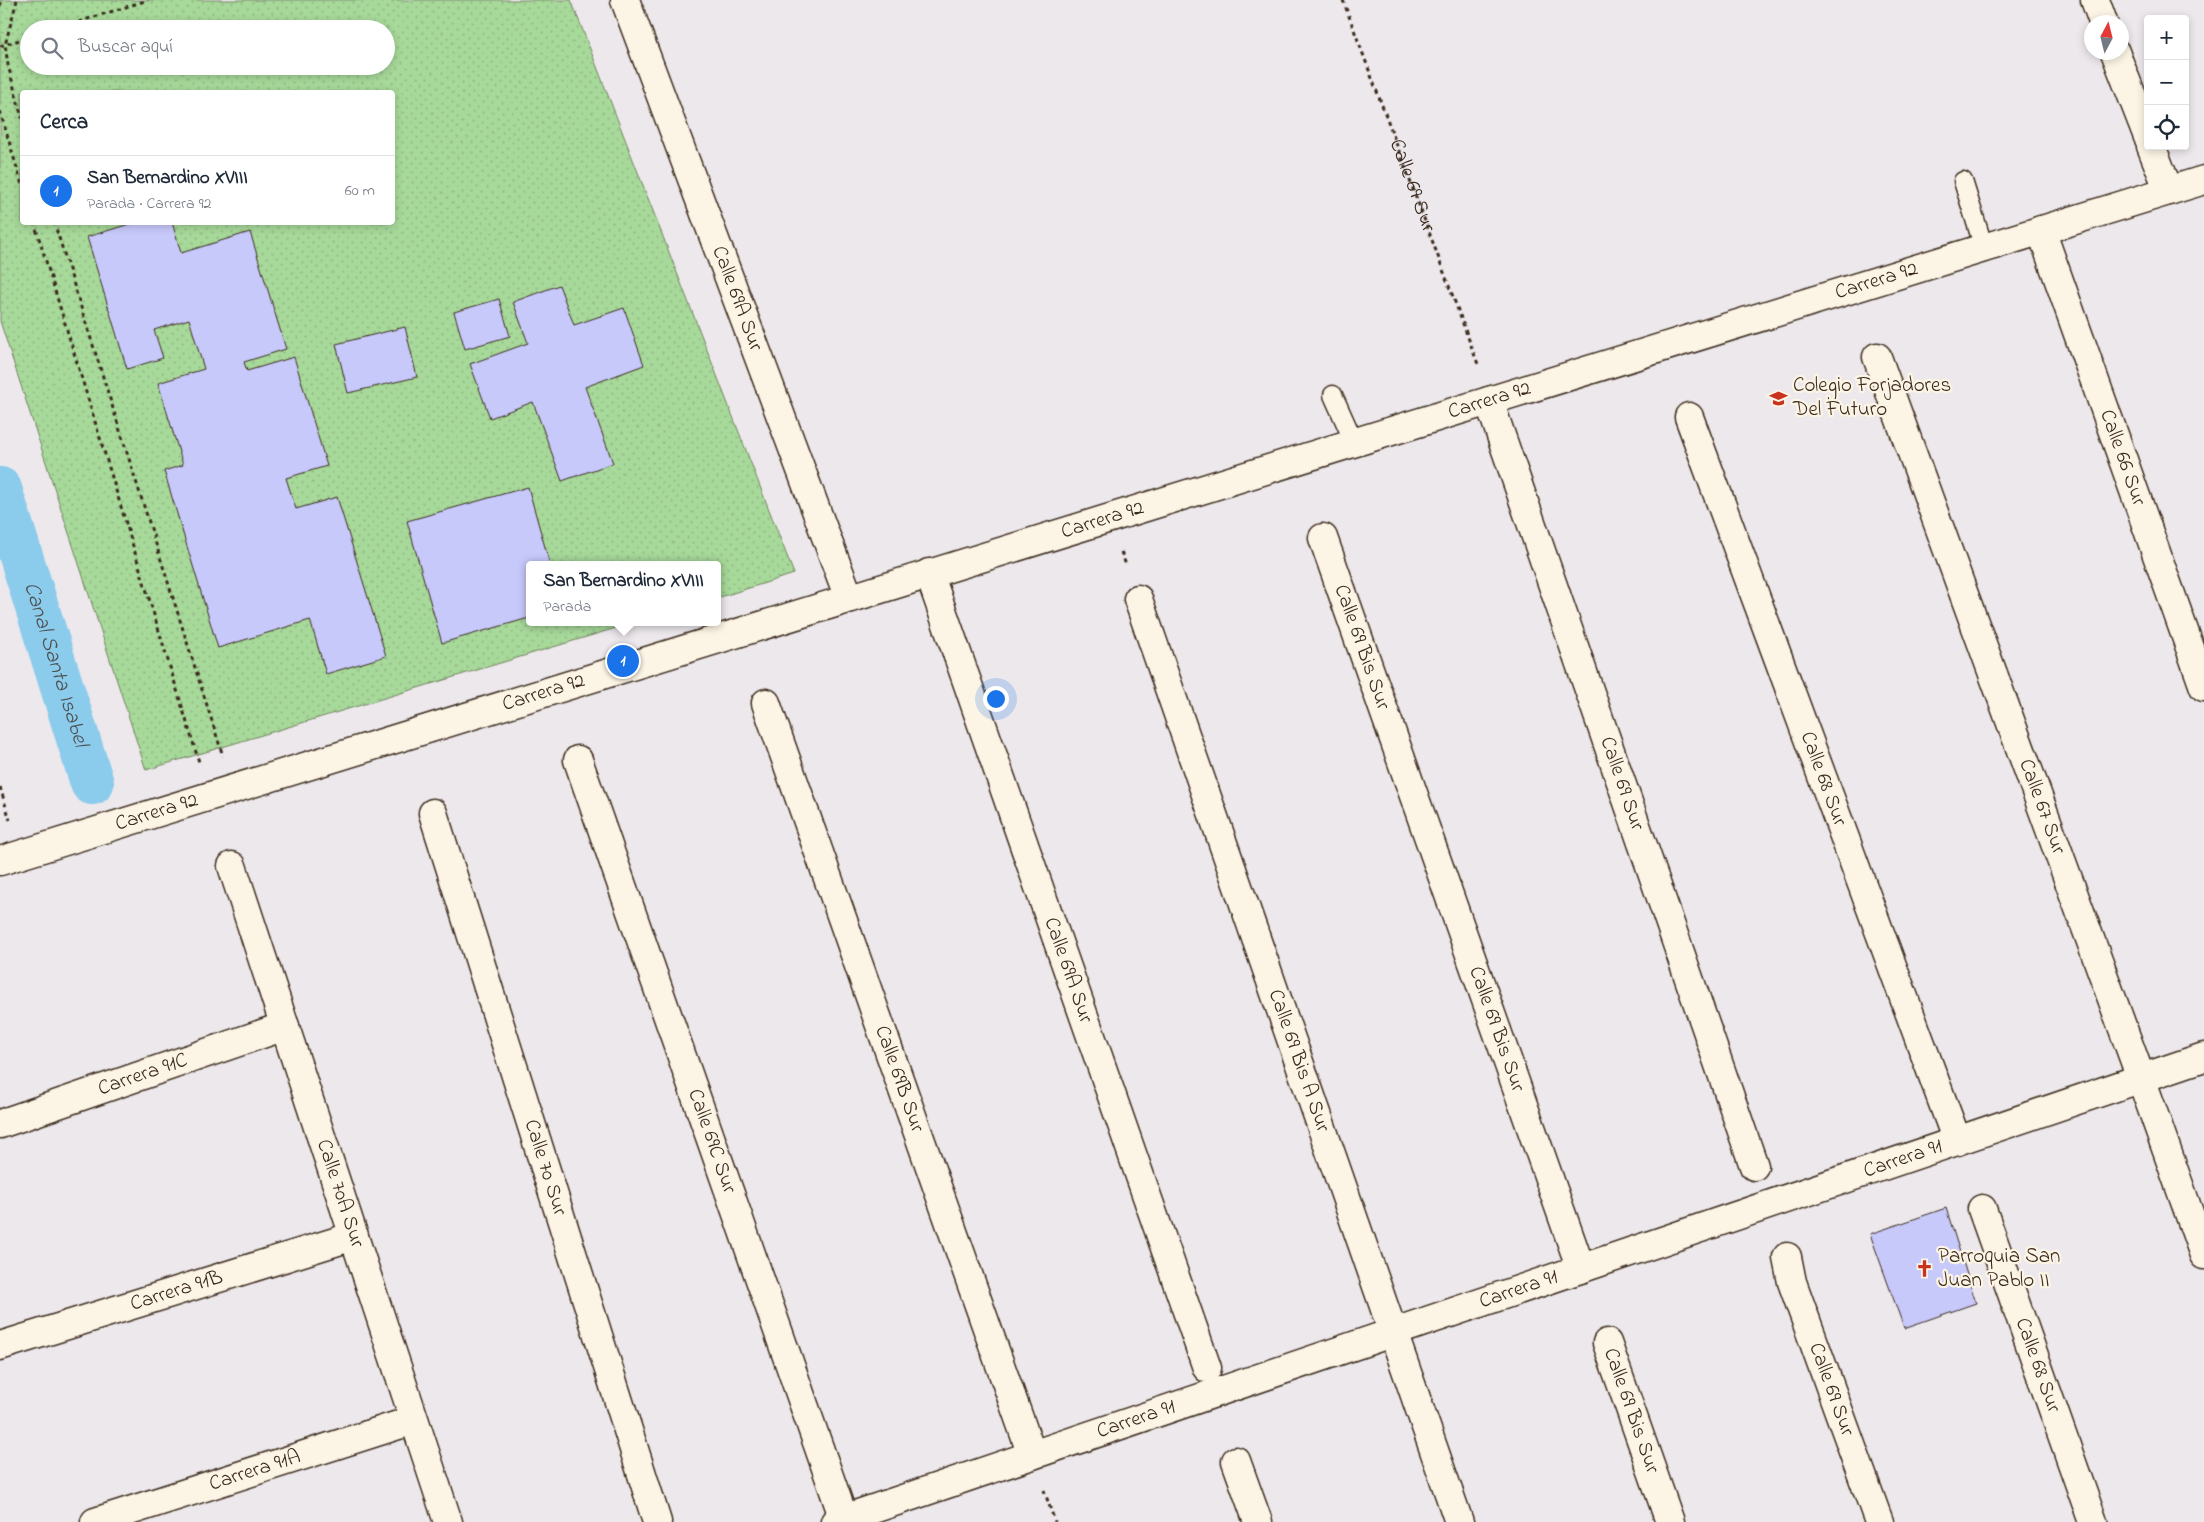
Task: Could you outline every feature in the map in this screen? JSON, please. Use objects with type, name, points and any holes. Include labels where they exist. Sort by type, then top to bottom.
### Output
[{"type":"street","name":"Calle 69A Sur","points":[[625,0],[849,598]]},
{"type":"street","points":[[2095,0],[2100,15]]},
{"type":"street","points":[[2118,60],[2144,127]]},
{"type":"street","points":[[2153,150],[2169,191]]},
{"type":"street","name":"Carrera 92","points":[[0,861],[2204,180]]},
{"type":"street","name":"Calle 66 Sur","points":[[2041,230],[2204,687]]},
{"type":"street","name":"Calle 67 Sur","points":[[1877,357],[2142,1078],[2204,1255]]},
{"type":"street","name":"Calle 69 Sur","points":[[1489,400],[1754,1166]]},
{"type":"street","name":"Calle 68 Sur","points":[[1690,417],[1957,1141]]},
{"type":"street","name":"Calle 69 Bis Sur","points":[[1323,538],[1581,1269]]},
{"type":"street","name":"Calle 69A Sur","points":[[929,573],[1207,1368]]},
{"type":"street","name":"Calle 69 Bis A Sur","points":[[1138,599],[1460,1522]]},
{"type":"street","name":"Calle 69B Sur","points":[[766,703],[1032,1455]]},
{"type":"street","name":"Calle 69C Sur","points":[[578,760],[842,1521]]},
{"type":"street","name":"Calle 70 Sur","points":[[433,813],[657,1522]]},
{"type":"street","name":"Calle 70A Sur","points":[[232,866],[448,1522]]},
{"type":"street","name":"Carrera 91C","points":[[0,1124],[285,1026]]},
{"type":"street","name":"Carrera 91","points":[[842,1521],[2204,1057]]},
{"type":"street","name":"Calle 68 Sur","points":[[1982,1209],[2093,1522]]},
{"type":"street","name":"Carrera 91B","points":[[0,1346],[354,1236]]},
{"type":"street","name":"Calle 69 Sur","points":[[1786,1258],[1792,1282],[1879,1522]]},
{"type":"street","name":"Calle 69 Bis Sur","points":[[1607,1343],[1670,1522]]},
{"type":"street","name":"Carrera 91A","points":[[95,1522],[414,1420]]},
{"type":"street","points":[[1236,1461],[1258,1522]]},
{"type":"lane","points":[[1963,182],[1984,248]]},
{"type":"lane","points":[[1333,395],[1354,442]]},
{"type":"path","points":[[0,6],[2,0]]},
{"type":"path","points":[[17,0],[5,45],[8,65],[20,110]]},
{"type":"path","points":[[85,20],[148,0]]},
{"type":"path","name":"Calle 69 Sur","points":[[1343,0],[1481,372]]},
{"type":"path","points":[[0,46],[20,40]]},
{"type":"path","points":[[0,111],[20,178]]},
{"type":"path","points":[[35,225],[221,793]]},
{"type":"path","points":[[55,225],[221,793]]},
{"type":"green space","points":[[0,0],[571,0],[794,574],[721,597],[721,561],[526,561],[526,626],[623,626],[146,770],[0,321]]},
{"type":"building","points":[[126,225],[173,225],[181,253],[250,232],[286,349],[244,362],[247,371],[294,357],[327,466],[286,478],[296,509],[337,497],[386,656],[326,674],[310,620],[218,648],[164,471],[183,465],[158,383],[204,369],[189,319],[154,330],[163,358],[127,369],[87,237]]},
{"type":"building","points":[[559,285],[574,325],[624,308],[644,365],[585,387],[613,463],[562,481],[533,402],[490,418],[470,364],[528,343],[513,302]]},
{"type":"building","points":[[499,299],[510,336],[465,349],[454,312]]},
{"type":"building","points":[[405,327],[417,377],[348,393],[336,344]]},
{"type":"building","points":[[528,487],[549,561],[526,561],[526,619],[442,643],[407,521]]},
{"type":"building","name":"Parroquia San Juan Pablo II","points":[[1946,1208],[1976,1303],[1904,1328],[1870,1234]]},
{"type":"waterway","name":"Canal Santa Isabel","points":[[0,489],[92,783]]},
{"type":"place","name":"Colegio Forjadores Del Futuro","points":[[1779,398]]},
{"type":"place","name":"San Bernardino XVIII","points":[[623,661]]},
{"type":"place","name":"Parroquia San Juan Pablo II","points":[[1924,1269]]}]
